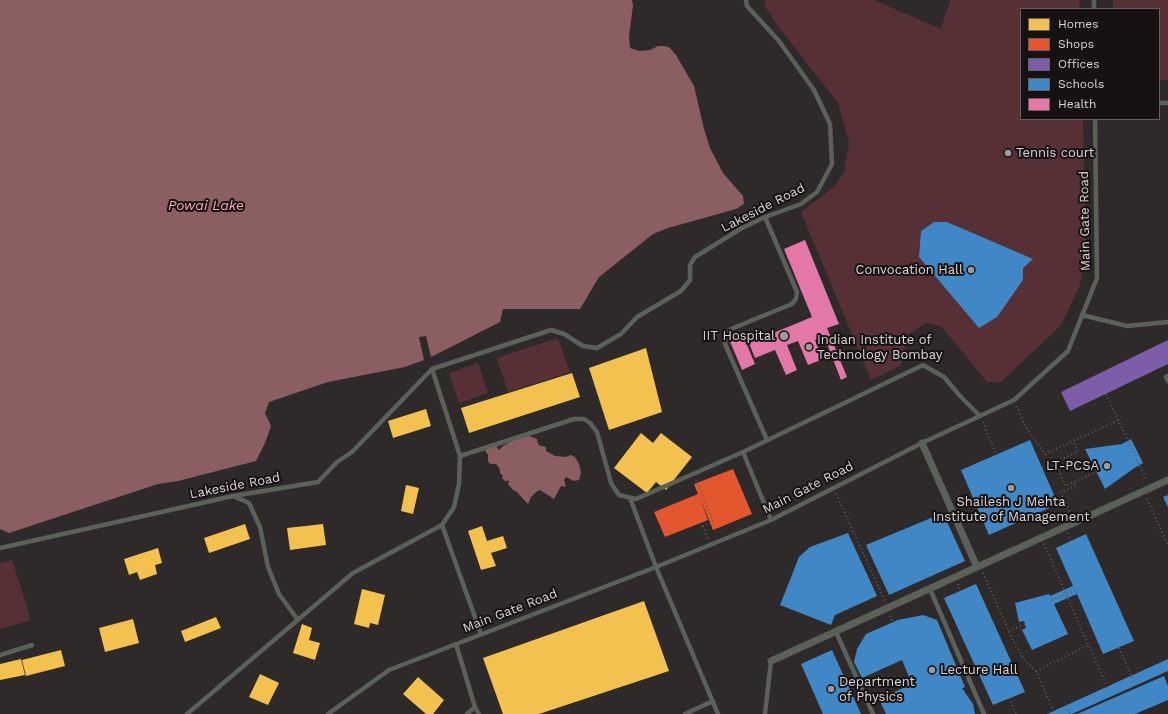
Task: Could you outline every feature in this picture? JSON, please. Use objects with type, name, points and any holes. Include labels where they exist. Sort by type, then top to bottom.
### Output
[{"type":"street","points":[[922,443],[978,566]]},
{"type":"street","points":[[771,661],[1168,480]]},
{"type":"lane","name":"Lakeside Road","points":[[0,548],[233,496],[318,482],[337,462],[352,452],[432,369],[551,330],[564,334],[583,346],[597,348],[621,334],[637,317],[681,291],[690,280],[690,265],[695,257],[742,228],[765,217],[801,204],[817,192],[832,164],[830,124],[814,90],[779,41],[747,6],[746,0]]},
{"type":"lane","name":"Main Gate Road","points":[[328,714],[389,670],[656,567],[771,520],[922,443],[1014,400],[1068,351],[1097,278],[1095,120]]},
{"type":"lane","points":[[765,217],[797,292],[796,299],[792,304],[731,329],[726,335],[725,344],[767,440]]},
{"type":"lane","points":[[1082,315],[1127,326],[1168,322]]},
{"type":"lane","points":[[460,456],[574,419],[584,419],[590,423],[597,432],[610,484],[619,495],[636,499],[743,452],[923,366],[944,376],[961,397],[980,416]]},
{"type":"lane","points":[[187,714],[353,573],[442,524],[454,507],[459,484],[460,456],[432,369]]},
{"type":"lane","points":[[1168,376],[1166,377],[1168,381]]},
{"type":"lane","points":[[743,452],[771,520]]},
{"type":"lane","points":[[233,496],[249,503],[260,527],[268,567],[278,594],[298,620]]},
{"type":"lane","points":[[630,498],[656,567],[718,714]]},
{"type":"lane","points":[[442,524],[481,634]]},
{"type":"lane","points":[[930,589],[984,714]]},
{"type":"lane","points":[[836,632],[873,714]]},
{"type":"lane","points":[[456,644],[475,707],[479,714]]},
{"type":"lane","points":[[0,655],[32,645]]},
{"type":"lane","points":[[765,714],[771,661]]},
{"type":"lane","points":[[685,714],[713,701]]},
{"type":"lane","points":[[467,714],[475,707]]},
{"type":"path","points":[[1106,394],[1150,488]]},
{"type":"path","points":[[1014,400],[1025,426],[1045,454],[1118,420]]},
{"type":"path","points":[[980,416],[996,454]]},
{"type":"path","points":[[1042,468],[1078,452],[1073,441]]},
{"type":"path","points":[[1056,462],[1065,486],[1096,472]]},
{"type":"path","points":[[694,474],[713,522],[703,526],[711,545]]},
{"type":"path","points":[[1074,482],[1076,486],[1061,492],[1074,523]]},
{"type":"path","points":[[833,488],[888,608]]},
{"type":"path","points":[[1143,491],[1168,543]]},
{"type":"path","points":[[1041,538],[1109,691]]},
{"type":"path","points":[[978,566],[1015,645],[1026,662],[1036,671],[1055,714]]},
{"type":"path","points":[[1052,600],[1075,590]]},
{"type":"path","points":[[1009,631],[1025,624]]},
{"type":"path","points":[[1036,671],[1089,646]]},
{"type":"path","points":[[1119,648],[1137,688]]},
{"type":"path","points":[[1009,698],[1016,714]]},
{"type":"path","points":[[1068,709],[1070,714]]},
{"type":"shaded area","points":[[766,0],[874,0],[941,29],[950,0],[1079,0],[1080,8],[1020,8],[1020,120],[1083,120],[1086,245],[1080,285],[1061,325],[1001,382],[987,382],[942,327],[926,323],[909,334],[900,366],[871,380],[801,212],[835,186],[844,172],[849,143],[838,103],[777,25],[764,5]]},
{"type":"shaded area","points":[[1113,0],[1168,0],[1168,80],[1160,80],[1160,8],[1113,8]]},
{"type":"shaded area","points":[[558,338],[570,372],[508,392],[497,358]]},
{"type":"shaded area","points":[[478,363],[488,393],[459,403],[449,373]]},
{"type":"shaded area","points":[[12,560],[31,620],[0,629],[0,563]]},
{"type":"water","name":"Powai Lake","points":[[0,0],[632,0],[633,5],[629,37],[630,48],[639,51],[650,50],[658,46],[663,46],[669,47],[676,55],[694,86],[710,148],[723,173],[743,196],[744,204],[736,209],[668,228],[653,234],[599,277],[580,309],[503,309],[500,322],[431,357],[426,336],[419,337],[424,360],[405,367],[328,382],[269,402],[265,413],[271,426],[256,461],[178,481],[158,484],[9,533],[0,529]]},
{"type":"water","points":[[529,436],[537,439],[538,444],[546,447],[546,451],[555,456],[566,457],[571,455],[575,457],[579,464],[581,473],[579,480],[574,481],[566,477],[564,480],[566,487],[561,486],[554,499],[540,490],[531,497],[528,504],[508,484],[509,481],[507,480],[506,482],[502,478],[503,476],[500,473],[498,466],[496,464],[489,463],[488,455],[484,449],[495,445],[499,450],[514,440]]},
{"type":"building: Homes","points":[[646,348],[662,412],[609,430],[589,368]]},
{"type":"building: Homes","points":[[572,373],[580,397],[469,433],[461,408]]},
{"type":"building: Homes","points":[[426,409],[431,426],[393,438],[388,421]]},
{"type":"building: Homes","points":[[641,433],[653,443],[661,433],[692,457],[666,490],[656,482],[647,493],[614,468]]},
{"type":"building: Homes","points":[[406,485],[419,488],[413,514],[401,511]]},
{"type":"building: Homes","points":[[245,524],[250,539],[209,553],[204,538]]},
{"type":"building: Homes","points":[[323,524],[326,545],[290,550],[287,528]]},
{"type":"building: Homes","points":[[482,526],[487,541],[503,536],[507,548],[491,553],[496,566],[481,570],[468,531]]},
{"type":"building: Homes","points":[[158,548],[162,563],[155,565],[157,574],[140,580],[137,572],[129,575],[124,559]]},
{"type":"building: Homes","points":[[362,589],[385,595],[378,625],[370,623],[369,628],[354,624]]},
{"type":"building: Homes","points":[[644,601],[669,671],[539,714],[503,714],[483,658]]},
{"type":"building: Homes","points":[[216,617],[221,628],[185,642],[181,631]]},
{"type":"building: Homes","points":[[133,619],[139,643],[105,652],[99,628]]},
{"type":"building: Homes","points":[[302,624],[312,628],[309,640],[320,643],[315,660],[293,653]]},
{"type":"building: Homes","points":[[61,650],[65,666],[26,676],[22,660]]},
{"type":"building: Homes","points":[[21,659],[25,675],[0,680],[0,664]]},
{"type":"building: Homes","points":[[260,674],[279,683],[268,705],[249,697]]},
{"type":"building: Homes","points":[[418,677],[444,700],[433,714],[426,714],[403,694]]},
{"type":"building: Shops","points":[[733,469],[752,514],[713,530],[700,498],[708,520],[665,537],[654,512],[698,494],[694,484]]},
{"type":"building: Offices","points":[[1168,340],[1168,364],[1070,411],[1061,392]]},
{"type":"building: Schools","name":"Convocation Hall","points":[[934,222],[947,222],[1033,259],[1023,268],[1023,280],[997,317],[979,328],[919,257],[921,231]]},
{"type":"building: Schools","points":[[1131,439],[1143,463],[1105,489],[1085,449],[1122,444]]},
{"type":"building: Schools","points":[[1030,440],[1058,504],[989,535],[961,470]]},
{"type":"building: Schools","points":[[1168,495],[1168,507],[1163,497]]},
{"type":"building: Schools","points":[[943,513],[965,561],[889,595],[866,545]]},
{"type":"building: Schools","points":[[848,533],[877,596],[835,615],[831,625],[780,605],[799,557],[810,547]]},
{"type":"building: Schools","points":[[1086,534],[1134,641],[1103,654],[1077,594],[1054,604],[1068,634],[1032,650],[1022,630],[1026,628],[1024,621],[1019,622],[1015,603],[1049,594],[1050,596],[1073,586],[1056,548]]},
{"type":"building: Schools","points":[[976,584],[1025,692],[993,705],[944,598]]},
{"type":"building: Schools","name":"Lecture Hall","points":[[923,615],[937,620],[965,687],[962,688],[973,704],[975,714],[886,714],[879,699],[912,684],[902,660],[862,678],[854,662],[857,649],[866,634],[898,620]]},
{"type":"building: Schools","name":"Department of Physics","points":[[832,650],[861,714],[823,714],[801,664]]},
{"type":"building: Schools","points":[[1168,659],[1168,671],[1072,714],[1047,714]]},
{"type":"building: Schools","points":[[1164,676],[1168,686],[1168,700],[1135,714],[1077,714]]},
{"type":"building: Health","name":"IIT Hospital","points":[[805,240],[839,324],[827,328],[847,377],[841,380],[824,336],[815,340],[823,359],[808,365],[798,341],[787,345],[797,370],[786,375],[775,350],[755,358],[749,343],[812,317],[784,249]]},
{"type":"building: Health","points":[[742,333],[755,364],[742,370],[729,339]]},
{"type":"place","name":"Tennis court","points":[[1008,153]]},
{"type":"place","name":"Convocation Hall","points":[[971,270]]},
{"type":"place","name":"IIT Hospital","points":[[784,336]]},
{"type":"place","name":"Indian Institute of Technology Bombay","points":[[809,347]]},
{"type":"place","name":"LT-PCSA","points":[[1107,466]]},
{"type":"place","name":"Shailesh J Mehta Institute of Management","points":[[1011,488]]},
{"type":"place","name":"Lecture Hall","points":[[932,670]]},
{"type":"place","name":"Department of Physics","points":[[831,689]]}]
